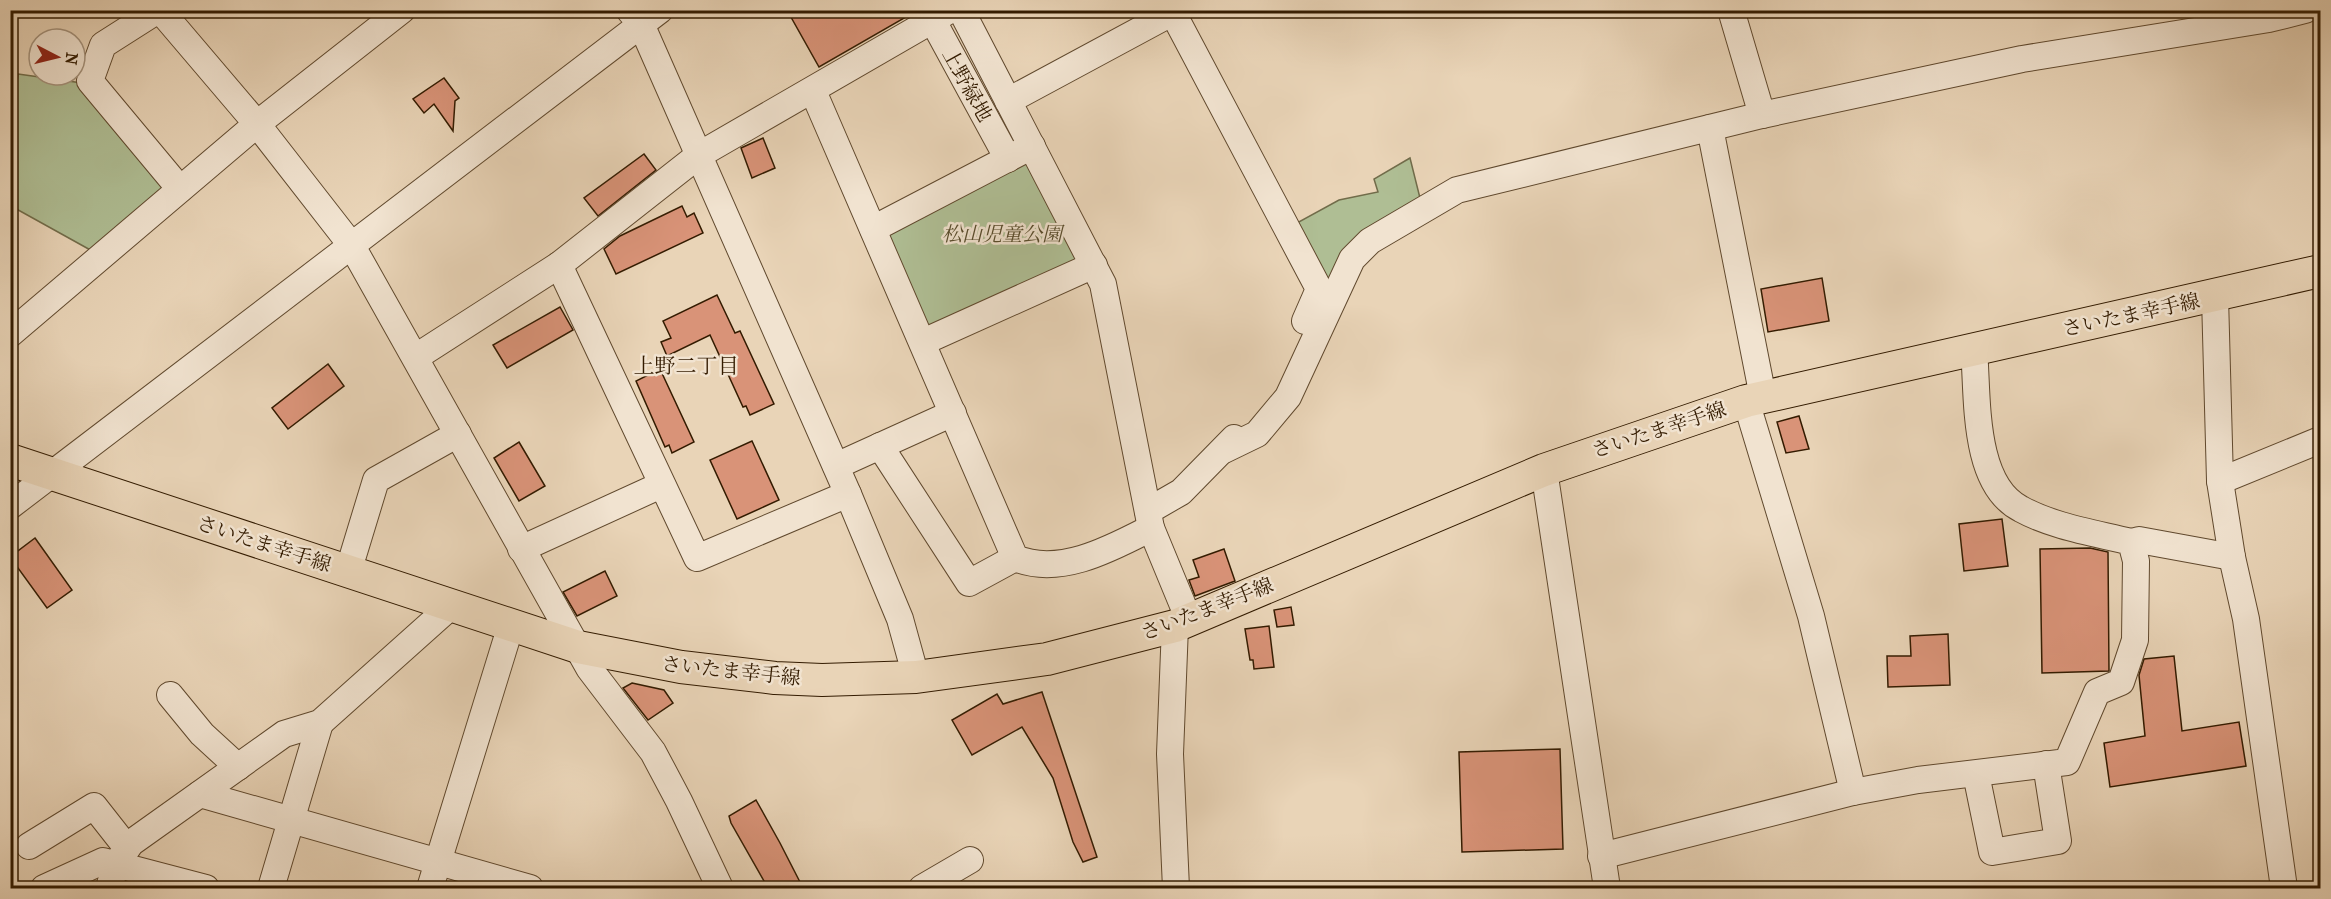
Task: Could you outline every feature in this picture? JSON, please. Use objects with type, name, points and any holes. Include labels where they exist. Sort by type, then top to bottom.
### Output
[{"type":"main road","name":"さいたま幸手線","points":[[10,460],[578,646],[681,667],[775,678],[833,680],[916,677],[1047,659],[1182,623],[1544,470],[1754,399],[2215,297],[2320,271]]},
{"type":"street","points":[[180,189],[90,81],[102,45],[159,10],[257,124],[352,246],[589,668],[653,752],[720,888]]},
{"type":"street","points":[[10,334],[257,124],[402,10]]},
{"type":"street","points":[[961,10],[1103,284],[1149,520],[1182,623],[1170,754],[1176,888]]},
{"type":"street","points":[[1731,10],[1762,115]]},
{"type":"street","points":[[1224,450],[1257,434],[1288,397],[1352,260],[1370,241],[1457,190],[1762,115],[2022,59],[2305,10]]},
{"type":"street","points":[[813,91],[1015,558],[1026,562],[1076,561],[1094,557],[1149,520],[1224,450],[1275,389],[1319,289],[1175,12],[1008,101]]},
{"type":"street","points":[[416,357],[559,265],[699,155],[813,91],[936,14]]},
{"type":"street","name":"上野緑地","points":[[936,14],[1008,159]]},
{"type":"street","points":[[10,506],[352,246],[644,15],[699,155],[836,466],[900,619],[916,677]]},
{"type":"street","points":[[1710,128],[1754,399],[1811,616],[1853,792]]},
{"type":"street","points":[[873,229],[1032,146]]},
{"type":"street","points":[[559,265],[697,558],[848,494]]},
{"type":"street","points":[[923,342],[1094,265]]},
{"type":"street","points":[[2215,297],[2220,481],[2232,557],[2246,620],[2284,888]]},
{"type":"street","points":[[1974,349],[1981,440],[1991,479],[2018,508],[2037,517],[2131,542],[2139,540],[2232,557]]},
{"type":"street","points":[[836,466],[953,413]]},
{"type":"street","points":[[348,572],[376,480],[458,434]]},
{"type":"street","points":[[2220,481],[2320,440]]},
{"type":"street","points":[[880,446],[969,583],[1015,558]]},
{"type":"street","points":[[1544,470],[1607,888]]},
{"type":"street","points":[[521,549],[661,484]]},
{"type":"street","points":[[1601,856],[1853,792],[1918,780],[2067,762],[2097,692],[2121,682],[2135,640],[2136,561],[2131,542]]},
{"type":"street","points":[[44,888],[103,861],[122,856],[200,794],[285,734],[320,723],[452,605]]},
{"type":"street","points":[[430,888],[511,625]]},
{"type":"street","points":[[170,695],[202,734],[238,768]]},
{"type":"street","points":[[272,888],[320,723]]},
{"type":"street","points":[[1976,774],[1992,852],[2058,841],[2046,764]]},
{"type":"street","points":[[200,794],[530,888]]},
{"type":"street","points":[[29,846],[94,806],[122,856],[206,888]]},
{"type":"street","points":[[109,888],[122,856]]},
{"type":"street","points":[[922,888],[970,860]]},
{"type":"green space","points":[[18,74],[27,75],[27,87],[85,87],[165,185],[165,192],[94,252],[11,206],[10,133]]},
{"type":"green space","points":[[1410,158],[1421,202],[1326,292],[1295,224],[1339,200],[1378,192],[1374,179]]},
{"type":"green space","name":"松山児童公園","points":[[1028,159],[1078,252],[1077,264],[934,329],[926,326],[886,229]]},
{"type":"building","points":[[787,10],[912,10],[913,13],[819,67]]},
{"type":"building","points":[[444,78],[459,98],[455,101],[453,131],[434,104],[424,113],[413,99]]},
{"type":"building","points":[[763,138],[775,168],[752,178],[741,148]]},
{"type":"building","points":[[644,154],[656,170],[598,216],[584,198]]},
{"type":"building","points":[[682,206],[687,217],[694,213],[703,233],[616,274],[604,249],[620,236]]},
{"type":"building","points":[[1822,278],[1829,321],[1768,332],[1761,289]]},
{"type":"building","points":[[717,295],[735,333],[740,331],[774,404],[750,415],[746,406],[743,407],[710,335],[667,356],[661,342],[671,338],[663,321]]},
{"type":"building","points":[[560,307],[573,330],[507,368],[493,345]]},
{"type":"building","points":[[328,364],[344,386],[288,429],[272,408]]},
{"type":"building","points":[[660,369],[694,442],[672,453],[669,445],[665,447],[636,381]]},
{"type":"building","points":[[1799,416],[1809,449],[1786,453],[1777,422]]},
{"type":"building","points":[[752,441],[779,500],[737,519],[710,460]]},
{"type":"building","points":[[519,442],[545,486],[519,501],[494,458]]},
{"type":"building","points":[[2002,519],[2008,566],[1964,571],[1959,524]]},
{"type":"building","points":[[35,538],[72,590],[47,608],[10,557]]},
{"type":"building","points":[[2090,548],[2108,552],[2109,671],[2042,673],[2040,549]]},
{"type":"building","points":[[1224,549],[1235,581],[1195,596],[1189,580],[1199,577],[1193,560]]},
{"type":"building","points":[[605,571],[617,596],[577,616],[563,592]]},
{"type":"building","points":[[1291,607],[1294,625],[1277,627],[1274,610]]},
{"type":"building","points":[[1269,626],[1274,667],[1254,669],[1253,660],[1250,660],[1245,629]]},
{"type":"building","points":[[1948,634],[1950,685],[1888,687],[1887,656],[1911,656],[1910,636]]},
{"type":"building","points":[[2174,656],[2182,731],[2239,722],[2246,766],[2110,787],[2104,743],[2145,736],[2139,675],[2144,659]]},
{"type":"building","points":[[632,683],[664,690],[673,703],[648,720],[623,688]]},
{"type":"building","points":[[1042,692],[1097,857],[1083,862],[1073,842],[1053,778],[1022,727],[972,755],[952,720],[997,694],[1003,704]]},
{"type":"building","points":[[1560,749],[1563,849],[1462,852],[1459,752]]},
{"type":"building","points":[[756,800],[803,888],[768,888],[731,823],[729,816]]},
{"type":"district","name":"上野二丁目","points":[[686,366]]}]
